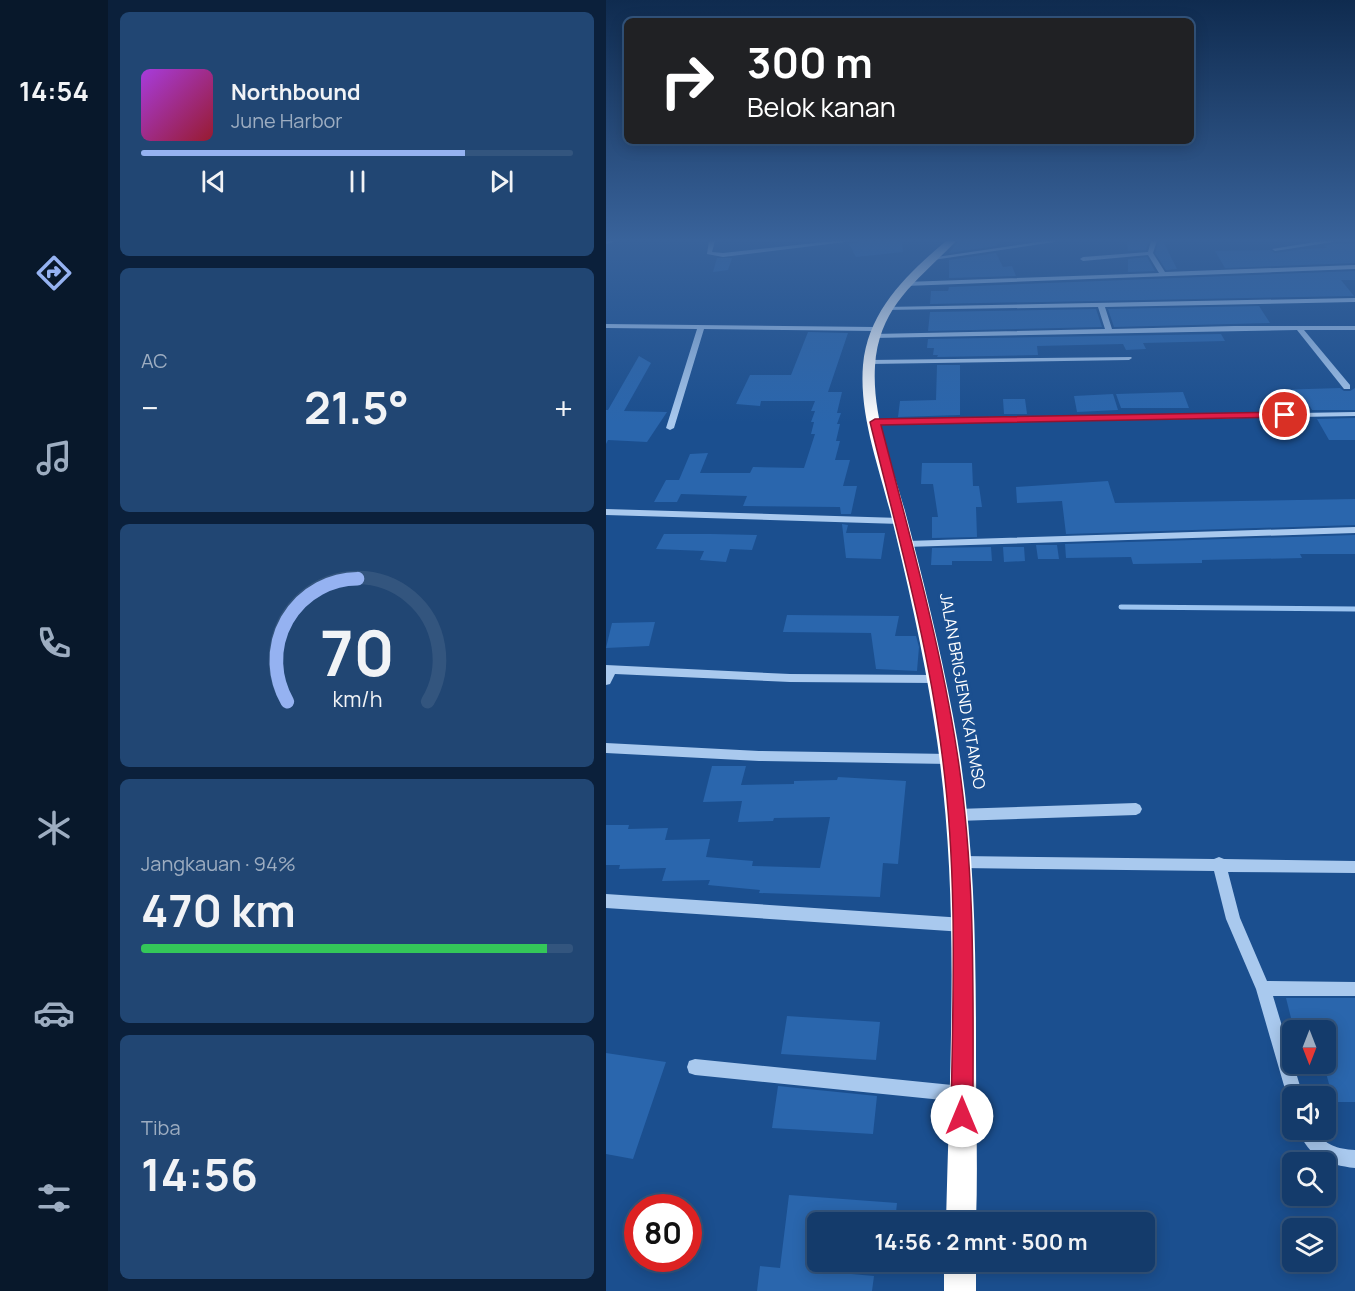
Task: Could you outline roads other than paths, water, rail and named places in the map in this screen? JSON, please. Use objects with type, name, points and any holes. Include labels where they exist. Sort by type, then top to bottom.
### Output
[{"type":"highway","name":"JALAN BRIGJEND KATAMSO","points":[[891,301],[874,333],[869,362],[869,387],[875,422],[924,617],[950,759],[957,815],[964,925],[961,1212]]},
{"type":"highway","points":[[960,1272],[960,1291]]},
{"type":"street","points":[[885,309],[1292,301]]},
{"type":"street","points":[[1101,305],[1109,331]]},
{"type":"street","points":[[606,326],[874,333],[1355,328]]},
{"type":"street","points":[[1299,327],[1347,387]]},
{"type":"street","points":[[670,428],[701,328]]},
{"type":"street","points":[[869,362],[1130,358]]},
{"type":"street","points":[[875,422],[1355,414]]},
{"type":"street","points":[[606,512],[900,521]]},
{"type":"street","points":[[906,544],[1355,530]]},
{"type":"street","points":[[606,681],[609,669],[790,678],[935,679]]},
{"type":"street","points":[[606,748],[759,756],[950,759]]},
{"type":"street","points":[[957,815],[1136,809]]},
{"type":"street","points":[[961,862],[1219,863],[1355,867]]},
{"type":"street","points":[[1219,863],[1233,919],[1263,988],[1292,1086]]},
{"type":"street","points":[[606,901],[964,925]]},
{"type":"street","points":[[1263,988],[1355,989]]},
{"type":"street","points":[[695,1067],[962,1094]]},
{"type":"street","points":[[1312,1140],[1326,1154],[1336,1158],[1355,1159]]},
{"type":"waterway","points":[[1121,607],[1355,609]]}]
